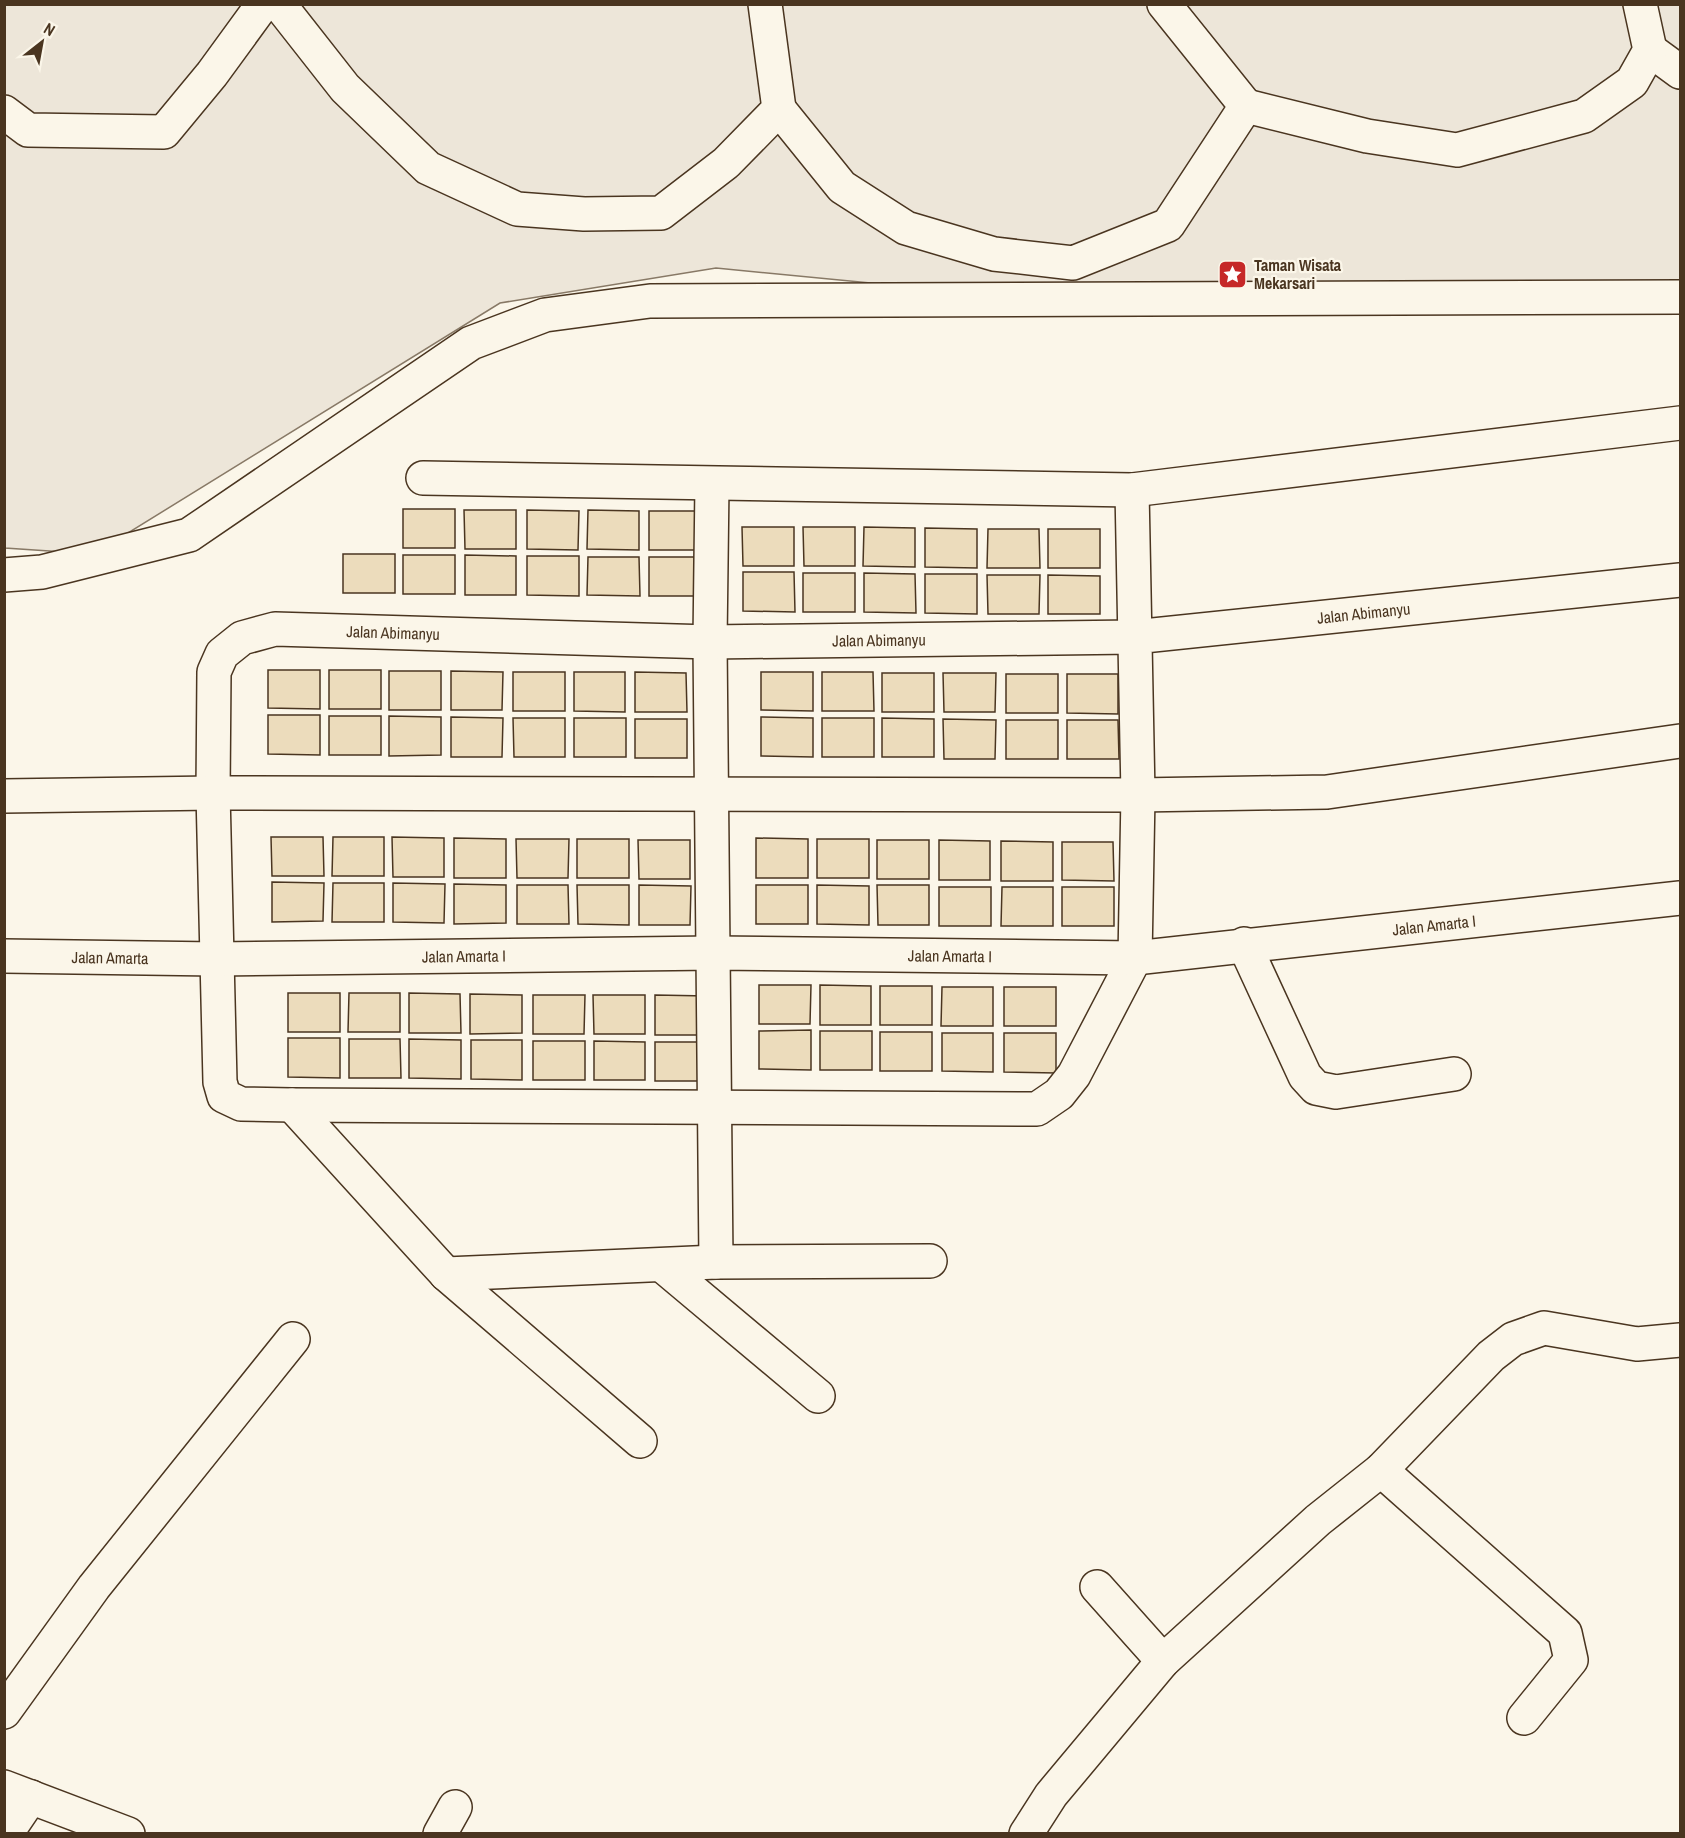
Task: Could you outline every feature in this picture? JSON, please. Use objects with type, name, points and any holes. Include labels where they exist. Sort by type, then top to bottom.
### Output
[{"type":"street","points":[[4,112],[28,130],[164,132],[212,74],[263,4]]},
{"type":"street","points":[[279,4],[345,88],[428,168],[517,210],[584,214],[661,213],[726,163],[779,109]]},
{"type":"street","points":[[765,4],[779,109],[843,188],[906,228],[994,254],[1073,263],[1167,225],[1246,106]]},
{"type":"street","points":[[1164,4],[1246,106],[1367,136],[1457,150],[1584,116],[1632,82],[1650,50]]},
{"type":"street","points":[[1640,4],[1650,50],[1680,72]]},
{"type":"street","points":[[4,575],[42,572],[189,535],[471,343],[545,315],[650,301],[1680,297]]},
{"type":"street","points":[[423,478],[1132,490],[1680,423]]},
{"type":"street","points":[[712,484],[710,642],[716,1262]]},
{"type":"street","points":[[292,1105],[1037,1109],[1059,1094],[1074,1075],[1135,958],[1138,795],[1132,490]]},
{"type":"street","name":"Jalan Abimanyu","points":[[292,1105],[241,1104],[225,1096],[220,1082],[213,793],[214,672],[222,654],[242,638],[275,629],[710,642],[1134,637],[1680,580]]},
{"type":"street","points":[[4,796],[213,793],[711,796],[1138,795],[1327,792],[1680,741]]},
{"type":"street","name":"Jalan Amarta I","points":[[216,959],[714,953],[1135,958],[1244,944],[1680,898]]},
{"type":"street","points":[[1244,944],[1305,1076],[1316,1088],[1336,1092],[1454,1074]]},
{"type":"street","name":"Jalan Amarta","points":[[4,956],[216,959]]},
{"type":"street","points":[[292,1105],[446,1274],[640,1441]]},
{"type":"street","points":[[446,1274],[716,1262],[930,1261]]},
{"type":"street","points":[[663,1266],[818,1396]]},
{"type":"street","points":[[1026,1833],[1051,1794],[1163,1660],[1318,1520],[1381,1470],[1491,1356],[1513,1339],[1544,1328],[1637,1344],[1680,1340]]},
{"type":"street","points":[[4,1712],[94,1587],[293,1339]]},
{"type":"street","points":[[1381,1470],[1566,1633],[1571,1660],[1524,1718]]},
{"type":"street","points":[[1097,1587],[1163,1660]]},
{"type":"street","points":[[6,1833],[18,1792],[128,1833]]},
{"type":"shaded area","name":"Taman Wisata Mekarsari","points":[[4,5],[1680,5],[1680,281],[1179,313],[716,268],[500,303],[94,554],[5,548]]},
{"type":"building","points":[[403,509],[455,509],[455,548],[403,548]]},
{"type":"building","points":[[464,510],[516,510],[516,549],[465,549]]},
{"type":"building","points":[[527,510],[579,511],[578,550],[527,549]]},
{"type":"building","points":[[588,510],[639,511],[639,550],[587,549]]},
{"type":"building","points":[[649,511],[700,511],[700,550],[649,550]]},
{"type":"building","points":[[742,527],[794,527],[794,566],[743,566]]},
{"type":"building","points":[[803,527],[855,527],[855,566],[804,566]]},
{"type":"building","points":[[864,527],[915,528],[915,567],[863,566]]},
{"type":"building","points":[[925,528],[977,529],[977,568],[925,567]]},
{"type":"building","points":[[988,529],[1039,529],[1040,568],[987,568]]},
{"type":"building","points":[[1048,529],[1100,529],[1100,568],[1048,568]]},
{"type":"building","points":[[343,554],[395,554],[395,593],[343,593]]},
{"type":"building","points":[[403,555],[455,555],[455,594],[403,594]]},
{"type":"building","points":[[465,555],[516,556],[516,595],[465,595]]},
{"type":"building","points":[[527,556],[579,556],[579,596],[527,595]]},
{"type":"building","points":[[588,557],[639,557],[640,596],[587,595]]},
{"type":"building","points":[[649,557],[700,557],[701,596],[649,596]]},
{"type":"building","points":[[743,572],[794,572],[795,612],[743,611]]},
{"type":"building","points":[[803,573],[855,573],[855,612],[803,612]]},
{"type":"building","points":[[864,573],[915,574],[916,613],[864,612]]},
{"type":"building","points":[[925,574],[977,574],[977,614],[925,613]]},
{"type":"building","points":[[987,575],[1040,575],[1039,614],[988,614]]},
{"type":"building","points":[[1048,575],[1100,576],[1100,614],[1048,614]]},
{"type":"building","points":[[268,670],[320,670],[320,709],[268,708]]},
{"type":"building","points":[[329,670],[381,670],[381,709],[329,709]]},
{"type":"building","points":[[389,671],[441,671],[441,710],[389,710]]},
{"type":"building","points":[[451,671],[503,672],[502,710],[451,710]]},
{"type":"building","points":[[513,672],[565,672],[565,711],[513,711]]},
{"type":"building","points":[[574,672],[625,672],[625,712],[574,711]]},
{"type":"building","points":[[635,672],[686,673],[687,712],[635,712]]},
{"type":"building","points":[[761,672],[813,672],[813,711],[761,710]]},
{"type":"building","points":[[822,672],[873,672],[874,711],[822,711]]},
{"type":"building","points":[[882,673],[934,673],[934,712],[882,712]]},
{"type":"building","points":[[943,673],[996,673],[995,712],[944,712]]},
{"type":"building","points":[[1006,674],[1058,674],[1058,713],[1006,713]]},
{"type":"building","points":[[1067,674],[1118,674],[1118,714],[1067,713]]},
{"type":"building","points":[[268,715],[320,715],[320,755],[268,754]]},
{"type":"building","points":[[329,716],[381,716],[381,755],[329,755]]},
{"type":"building","points":[[389,716],[441,717],[441,755],[389,756]]},
{"type":"building","points":[[451,717],[503,718],[502,757],[451,757]]},
{"type":"building","points":[[761,717],[813,718],[813,757],[761,756]]},
{"type":"building","points":[[513,718],[565,718],[565,757],[514,757]]},
{"type":"building","points":[[574,718],[626,718],[626,757],[574,757]]},
{"type":"building","points":[[822,718],[874,718],[874,757],[822,757]]},
{"type":"building","points":[[882,718],[934,719],[934,757],[882,757]]},
{"type":"building","points":[[635,719],[687,719],[687,758],[635,758]]},
{"type":"building","points":[[943,719],[996,720],[995,759],[944,759]]},
{"type":"building","points":[[1006,720],[1058,720],[1058,759],[1006,759]]},
{"type":"building","points":[[1067,720],[1118,720],[1119,759],[1067,759]]},
{"type":"building","points":[[271,837],[323,837],[324,876],[272,876]]},
{"type":"building","points":[[333,837],[384,837],[384,876],[332,876]]},
{"type":"building","points":[[392,837],[444,838],[444,877],[393,877]]},
{"type":"building","points":[[454,838],[506,839],[506,878],[454,878]]},
{"type":"building","points":[[756,838],[808,839],[808,878],[756,878]]},
{"type":"building","points":[[516,839],[569,839],[568,878],[517,878]]},
{"type":"building","points":[[577,839],[629,839],[629,878],[577,878]]},
{"type":"building","points":[[817,839],[869,839],[869,878],[817,878]]},
{"type":"building","points":[[638,840],[690,840],[690,879],[639,879]]},
{"type":"building","points":[[877,840],[929,840],[929,879],[877,879]]},
{"type":"building","points":[[939,840],[990,841],[990,880],[939,880]]},
{"type":"building","points":[[1001,841],[1053,842],[1053,881],[1001,881]]},
{"type":"building","points":[[1062,842],[1113,842],[1114,881],[1062,880]]},
{"type":"building","points":[[272,882],[324,883],[323,921],[272,922]]},
{"type":"building","points":[[333,883],[384,883],[384,922],[332,922]]},
{"type":"building","points":[[393,883],[445,884],[444,923],[393,922]]},
{"type":"building","points":[[454,884],[506,885],[506,923],[454,924]]},
{"type":"building","points":[[517,885],[568,885],[569,924],[517,924]]},
{"type":"building","points":[[577,885],[629,885],[629,925],[578,924]]},
{"type":"building","points":[[639,885],[691,886],[690,925],[639,925]]},
{"type":"building","points":[[756,885],[808,885],[808,924],[756,924]]},
{"type":"building","points":[[817,885],[869,886],[869,925],[817,924]]},
{"type":"building","points":[[877,885],[929,885],[929,925],[878,925]]},
{"type":"building","points":[[939,887],[991,887],[991,926],[939,926]]},
{"type":"building","points":[[1002,887],[1053,887],[1053,926],[1001,926]]},
{"type":"building","points":[[1062,887],[1114,887],[1114,926],[1062,926]]},
{"type":"building","points":[[759,985],[811,985],[810,1024],[759,1024]]},
{"type":"building","points":[[820,985],[871,986],[871,1025],[820,1025]]},
{"type":"building","points":[[880,986],[932,986],[932,1025],[880,1025]]},
{"type":"building","points":[[942,987],[993,987],[993,1026],[941,1026]]},
{"type":"building","points":[[1004,987],[1056,987],[1056,1026],[1004,1026]]},
{"type":"building","points":[[288,993],[340,993],[340,1032],[288,1032]]},
{"type":"building","points":[[349,993],[400,993],[400,1032],[348,1032]]},
{"type":"building","points":[[409,993],[460,994],[461,1033],[409,1033]]},
{"type":"building","points":[[470,994],[522,995],[522,1033],[470,1034]]},
{"type":"building","points":[[533,995],[585,995],[584,1034],[533,1034]]},
{"type":"building","points":[[593,995],[645,995],[645,1034],[594,1034]]},
{"type":"building","points":[[655,995],[707,996],[706,1035],[655,1035]]},
{"type":"building","points":[[811,1030],[811,1070],[759,1069],[759,1031]]},
{"type":"building","points":[[820,1031],[872,1031],[872,1070],[820,1070]]},
{"type":"building","points":[[880,1032],[932,1032],[932,1071],[880,1071]]},
{"type":"building","points":[[942,1033],[993,1033],[993,1072],[942,1071]]},
{"type":"building","points":[[1004,1033],[1056,1033],[1056,1073],[1004,1072]]},
{"type":"building","points":[[288,1038],[340,1038],[340,1078],[288,1077]]},
{"type":"building","points":[[349,1039],[400,1039],[401,1078],[349,1078]]},
{"type":"building","points":[[409,1039],[461,1040],[461,1079],[409,1078]]},
{"type":"building","points":[[471,1040],[522,1040],[522,1080],[471,1079]]},
{"type":"building","points":[[533,1041],[585,1041],[585,1080],[533,1080]]},
{"type":"building","points":[[594,1041],[645,1042],[645,1080],[594,1080]]},
{"type":"building","points":[[655,1042],[707,1042],[706,1081],[655,1081]]},
{"type":"place","name":"Taman Wisata Mekarsari","points":[[1233,274]]}]
